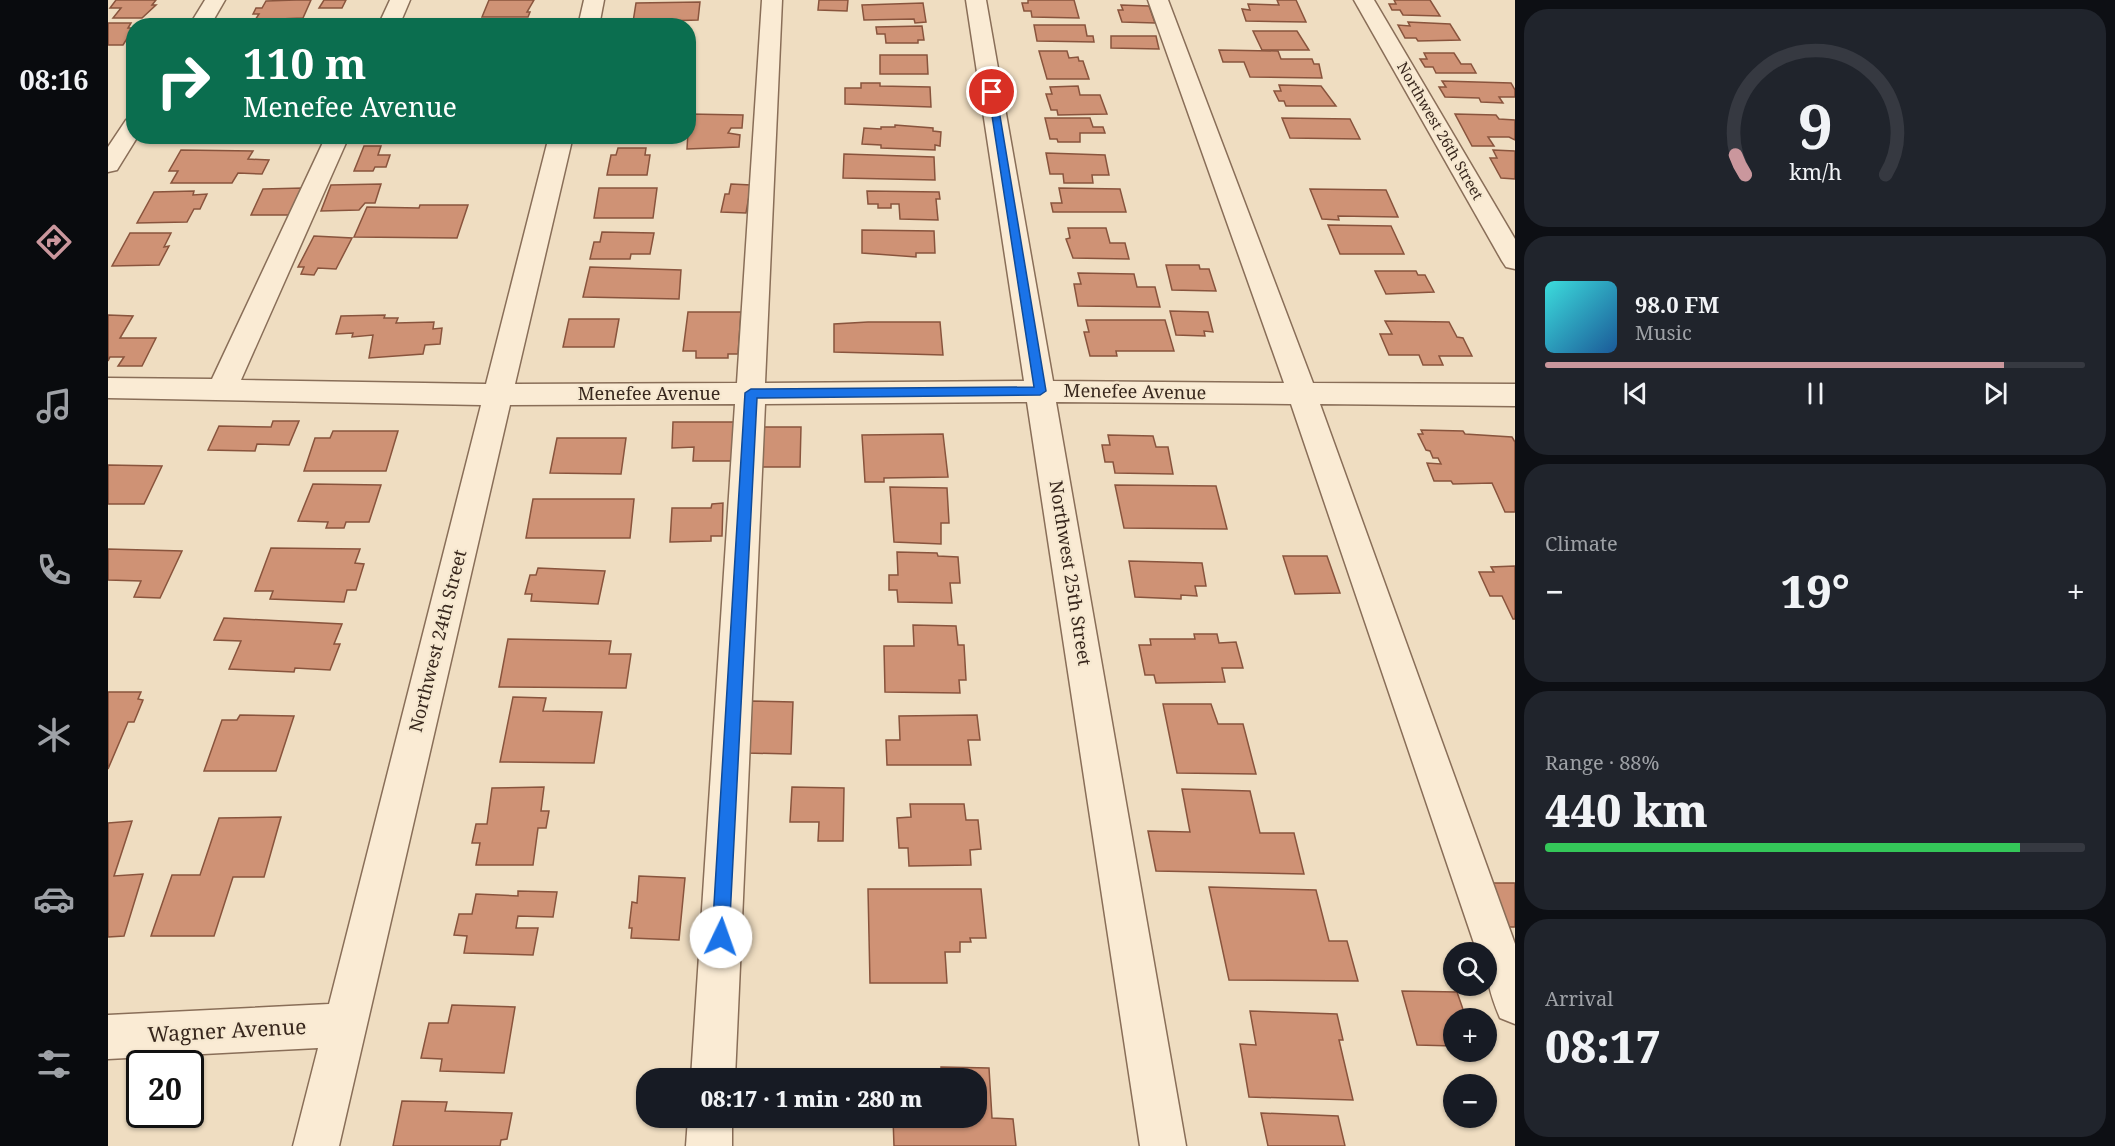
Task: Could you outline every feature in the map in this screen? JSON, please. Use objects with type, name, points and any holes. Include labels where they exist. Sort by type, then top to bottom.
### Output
[{"type":"street","points":[[204,18],[215,0]]},
{"type":"street","points":[[392,18],[400,0]]},
{"type":"street","points":[[590,18],[594,0]]},
{"type":"street","points":[[713,1068],[772,0]]},
{"type":"street","name":"Northwest 25th Street","points":[[976,0],[1163,1146]]},
{"type":"street","points":[[1158,0],[1302,393],[1515,1003]]},
{"type":"street","name":"Northwest 26th Street","points":[[1364,0],[1515,261]]},
{"type":"street","points":[[108,165],[126,138]]},
{"type":"street","points":[[222,390],[334,144]]},
{"type":"street","name":"Northwest 24th Street","points":[[315,1146],[559,144]]},
{"type":"street","name":"Menefee Avenue","points":[[108,388],[498,395],[1040,391],[1515,395]]},
{"type":"street","name":"Wagner Avenue","points":[[108,1037],[345,1024]]},
{"type":"street","points":[[709,1146],[710,1128]]},
{"type":"building","points":[[116,0],[156,0],[152,5],[156,5],[142,18],[113,18],[121,8],[110,8]]},
{"type":"building","points":[[311,0],[303,18],[256,18],[259,14],[253,14],[256,8],[262,8],[266,1]]},
{"type":"building","points":[[324,0],[346,0],[342,8],[319,8]]},
{"type":"building","points":[[489,0],[534,0],[527,12],[530,12],[528,17],[482,17]]},
{"type":"building","points":[[819,0],[848,0],[847,11],[818,10]]},
{"type":"building","points":[[1028,0],[1074,0],[1079,18],[1032,17],[1031,11],[1024,11],[1022,3],[1028,3]]},
{"type":"building","points":[[1277,0],[1296,0],[1306,22],[1246,21],[1242,9],[1250,10],[1248,4],[1279,5]]},
{"type":"building","points":[[1394,0],[1430,0],[1440,16],[1403,15],[1400,10],[1392,10],[1389,4],[1396,4]]},
{"type":"building","points":[[700,2],[698,20],[696,18],[634,18],[636,3]]},
{"type":"building","points":[[923,3],[926,22],[915,23],[914,19],[864,20],[862,5]]},
{"type":"building","points":[[1121,5],[1149,6],[1155,23],[1122,22],[1118,10],[1123,10]]},
{"type":"building","points":[[1408,22],[1450,24],[1460,40],[1418,41],[1416,38],[1405,38],[1398,25],[1410,26]]},
{"type":"building","points":[[108,23],[126,23],[126,40],[123,45],[108,45]]},
{"type":"building","points":[[1034,25],[1085,25],[1087,36],[1093,36],[1094,42],[1037,41]]},
{"type":"building","points":[[922,26],[924,40],[918,40],[918,43],[886,43],[885,34],[877,34],[876,27]]},
{"type":"building","points":[[1253,31],[1297,31],[1309,50],[1262,50]]},
{"type":"building","points":[[1111,36],[1156,36],[1159,49],[1111,48]]},
{"type":"building","points":[[1219,50],[1278,51],[1281,59],[1312,59],[1314,64],[1319,64],[1322,78],[1250,77],[1244,62],[1223,62]]},
{"type":"building","points":[[1039,51],[1067,51],[1069,58],[1078,57],[1079,61],[1083,61],[1089,79],[1047,79]]},
{"type":"building","points":[[1424,53],[1454,53],[1461,64],[1471,64],[1476,73],[1436,73],[1433,67],[1425,67],[1420,59],[1427,59]]},
{"type":"building","points":[[880,55],[927,55],[928,74],[880,74]]},
{"type":"building","points":[[1442,81],[1511,83],[1515,90],[1515,97],[1499,97],[1503,103],[1481,102],[1479,98],[1445,97],[1439,87],[1446,87]]},
{"type":"building","points":[[861,83],[880,83],[880,86],[930,87],[931,107],[845,104],[845,88],[861,88]]},
{"type":"building","points":[[1279,85],[1321,86],[1336,106],[1286,106],[1284,101],[1279,101],[1274,91],[1281,91]]},
{"type":"building","points":[[1078,86],[1080,95],[1100,95],[1107,114],[1058,115],[1057,110],[1051,110],[1046,94],[1052,94],[1050,87]]},
{"type":"building","points":[[696,114],[743,115],[742,128],[731,128],[728,133],[740,135],[739,147],[687,149],[687,144],[696,144]]},
{"type":"building","points":[[1455,114],[1496,115],[1499,119],[1515,120],[1515,140],[1509,137],[1488,137],[1494,146],[1472,146]]},
{"type":"building","points":[[1045,118],[1090,118],[1093,127],[1103,127],[1105,133],[1080,133],[1080,142],[1058,142],[1057,139],[1050,139]]},
{"type":"building","points":[[1282,118],[1350,119],[1360,139],[1290,138]]},
{"type":"building","points":[[895,125],[933,128],[933,131],[941,132],[940,146],[935,145],[935,150],[881,148],[881,145],[862,144],[864,128],[881,129],[881,127],[895,127]]},
{"type":"building","points":[[364,146],[381,146],[378,155],[390,155],[386,167],[375,167],[373,171],[354,171]]},
{"type":"building","points":[[618,148],[646,148],[645,155],[650,155],[647,175],[607,175],[611,155],[616,155]]},
{"type":"building","points":[[181,150],[253,151],[248,159],[269,160],[262,174],[238,173],[232,183],[171,183],[178,171],[169,171]]},
{"type":"building","points":[[1493,150],[1515,151],[1515,179],[1501,178],[1490,158],[1497,158]]},
{"type":"building","points":[[1046,153],[1105,155],[1109,175],[1092,175],[1093,183],[1064,183],[1063,174],[1050,174]]},
{"type":"building","points":[[844,154],[934,157],[935,180],[843,178]]},
{"type":"building","points":[[381,184],[375,203],[365,203],[359,210],[321,211],[331,185]]},
{"type":"building","points":[[731,184],[751,185],[746,213],[721,212],[725,194],[729,194]]},
{"type":"building","points":[[302,188],[290,215],[251,215],[263,189]]},
{"type":"building","points":[[599,188],[657,188],[653,218],[594,218]]},
{"type":"building","points":[[1059,188],[1120,189],[1126,212],[1053,212],[1051,203],[1062,203]]},
{"type":"building","points":[[1310,189],[1386,190],[1398,217],[1338,216],[1339,220],[1322,219]]},
{"type":"building","points":[[194,191],[193,195],[207,194],[200,209],[194,209],[187,222],[137,223],[154,192]]},
{"type":"building","points":[[867,191],[939,192],[940,199],[936,199],[938,220],[900,219],[899,204],[891,204],[891,208],[878,208],[878,204],[868,204]]},
{"type":"building","points":[[420,205],[468,205],[457,238],[354,237],[367,207],[419,208]]},
{"type":"building","points":[[1328,225],[1391,226],[1404,254],[1340,254]]},
{"type":"building","points":[[1068,228],[1106,228],[1110,243],[1125,243],[1129,259],[1073,258],[1066,239],[1070,238]]},
{"type":"building","points":[[862,230],[934,231],[935,253],[916,253],[916,257],[862,253]]},
{"type":"building","points":[[602,232],[654,233],[650,254],[631,254],[630,259],[590,259],[594,242],[600,242]]},
{"type":"building","points":[[130,233],[171,233],[164,247],[169,246],[159,265],[112,266]]},
{"type":"building","points":[[314,236],[352,238],[336,269],[318,268],[314,275],[301,274],[304,267],[298,267]]},
{"type":"building","points":[[1166,265],[1199,265],[1200,269],[1209,269],[1216,291],[1172,290]]},
{"type":"building","points":[[590,267],[681,270],[679,299],[583,297]]},
{"type":"building","points":[[1375,271],[1416,271],[1418,275],[1425,275],[1434,292],[1386,294]]},
{"type":"building","points":[[1078,273],[1134,274],[1137,287],[1155,287],[1160,307],[1078,306],[1074,284],[1081,284]]},
{"type":"building","points":[[1170,311],[1208,312],[1213,332],[1204,331],[1205,336],[1176,335]]},
{"type":"building","points":[[688,312],[741,312],[738,354],[728,354],[728,358],[696,358],[696,351],[683,351]]},
{"type":"building","points":[[108,315],[133,316],[120,338],[156,338],[142,366],[118,366],[124,357],[110,357],[108,361]]},
{"type":"building","points":[[385,315],[384,318],[398,318],[396,323],[434,322],[433,329],[442,328],[440,344],[425,345],[423,354],[369,358],[373,335],[352,337],[353,333],[336,334],[341,316]]},
{"type":"building","points":[[569,319],[619,319],[614,347],[563,347]]},
{"type":"building","points":[[1086,320],[1165,320],[1174,351],[1116,351],[1117,356],[1090,356],[1084,332],[1089,332]]},
{"type":"building","points":[[1385,321],[1449,322],[1457,337],[1463,338],[1472,356],[1439,356],[1443,365],[1423,365],[1419,355],[1389,355],[1380,334],[1392,334]]},
{"type":"building","points":[[940,322],[943,355],[834,352],[834,324]]},
{"type":"building","points":[[273,421],[299,421],[289,445],[257,444],[255,451],[208,450],[219,426],[271,427]]},
{"type":"building","points":[[673,422],[734,422],[733,461],[693,461],[694,447],[672,448]]},
{"type":"building","points":[[764,427],[801,427],[800,467],[762,467]]},
{"type":"building","points":[[1421,430],[1463,431],[1465,434],[1512,437],[1515,442],[1515,512],[1505,512],[1492,483],[1453,484],[1451,481],[1434,481],[1427,463],[1441,464],[1438,458],[1433,458],[1430,451],[1426,450],[1418,434],[1423,434]]},
{"type":"building","points":[[333,431],[398,431],[386,471],[304,471],[315,438],[330,438]]},
{"type":"building","points":[[943,434],[948,477],[884,478],[884,482],[865,482],[862,435]]},
{"type":"building","points":[[1108,435],[1153,436],[1156,447],[1168,447],[1173,474],[1115,473],[1113,462],[1105,462],[1102,445],[1110,445]]},
{"type":"building","points":[[557,438],[626,438],[621,474],[550,473]]},
{"type":"building","points":[[108,465],[162,466],[144,504],[108,504]]},
{"type":"building","points":[[313,484],[381,485],[369,522],[346,522],[344,528],[326,528],[328,522],[298,521]]},
{"type":"building","points":[[1115,485],[1216,486],[1227,529],[1124,528]]},
{"type":"building","points":[[890,487],[947,488],[949,523],[941,523],[941,544],[894,542]]},
{"type":"building","points":[[533,499],[634,499],[630,538],[526,538]]},
{"type":"building","points":[[723,503],[722,536],[711,536],[711,541],[670,542],[672,508],[711,508],[712,504]]},
{"type":"building","points":[[271,548],[360,549],[355,563],[364,564],[356,590],[347,590],[344,602],[270,599],[273,591],[255,591]]},
{"type":"building","points":[[108,549],[182,551],[160,598],[134,597],[141,581],[108,580]]},
{"type":"building","points":[[897,552],[937,553],[938,556],[958,557],[960,583],[950,583],[952,603],[898,602],[897,590],[889,590],[889,575],[898,575]]},
{"type":"building","points":[[1283,556],[1327,556],[1340,593],[1295,594]]},
{"type":"building","points":[[1129,561],[1202,563],[1206,586],[1195,586],[1197,596],[1181,595],[1181,599],[1135,597]]},
{"type":"building","points":[[1515,566],[1515,619],[1513,619],[1502,596],[1490,596],[1479,572],[1494,572],[1491,567]]},
{"type":"building","points":[[538,568],[605,571],[598,604],[531,601],[532,594],[525,594],[530,575],[536,575]]},
{"type":"building","points":[[224,618],[342,624],[334,644],[340,644],[330,670],[295,668],[294,672],[229,669],[241,641],[214,640]]},
{"type":"building","points":[[913,625],[956,626],[958,645],[964,645],[966,680],[959,680],[960,693],[885,692],[884,646],[914,646]]},
{"type":"building","points":[[1194,634],[1217,634],[1219,643],[1236,642],[1243,668],[1222,668],[1225,682],[1156,683],[1154,675],[1145,675],[1139,645],[1151,645],[1150,639],[1195,639]]},
{"type":"building","points":[[508,639],[611,641],[609,654],[631,654],[626,688],[499,687]]},
{"type":"building","points":[[108,692],[141,692],[138,699],[143,700],[134,722],[128,722],[108,769]]},
{"type":"building","points":[[513,697],[546,698],[543,711],[602,712],[594,763],[500,762]]},
{"type":"building","points":[[751,701],[793,702],[791,754],[747,753]]},
{"type":"building","points":[[1163,704],[1211,704],[1218,724],[1243,724],[1256,774],[1177,773]]},
{"type":"building","points":[[240,715],[294,716],[276,771],[204,771],[222,720],[237,720]]},
{"type":"building","points":[[977,715],[980,740],[968,740],[971,765],[887,765],[886,740],[900,740],[899,716]]},
{"type":"building","points":[[544,787],[541,811],[549,811],[546,828],[538,828],[533,865],[476,865],[480,843],[472,843],[476,824],[487,824],[492,788]]},
{"type":"building","points":[[792,787],[844,788],[843,841],[818,841],[819,822],[790,822]]},
{"type":"building","points":[[1182,789],[1250,791],[1260,833],[1294,833],[1304,874],[1156,871],[1148,831],[1190,832]]},
{"type":"building","points":[[910,804],[964,804],[966,820],[978,820],[981,849],[970,850],[971,865],[909,866],[908,848],[899,848],[897,818],[911,817]]},
{"type":"building","points":[[281,817],[264,877],[233,877],[214,936],[151,936],[172,875],[200,875],[219,818]]},
{"type":"building","points":[[132,821],[114,876],[143,874],[124,936],[108,937],[108,823]]},
{"type":"building","points":[[639,876],[685,878],[679,940],[631,938],[632,928],[629,928],[632,902],[637,903]]},
{"type":"building","points":[[1491,883],[1515,883],[1515,927],[1507,927]]},
{"type":"building","points":[[1209,887],[1316,890],[1329,941],[1347,941],[1358,981],[1229,980]]},
{"type":"building","points":[[868,889],[981,889],[986,938],[970,938],[971,942],[960,942],[960,952],[945,952],[947,983],[870,983]]},
{"type":"building","points":[[518,891],[557,892],[553,917],[518,916],[516,928],[538,928],[533,955],[464,953],[467,936],[454,935],[459,914],[472,914],[476,894],[518,896]]},
{"type":"building","points":[[1402,991],[1443,992],[1443,996],[1458,996],[1463,1008],[1443,1008],[1443,1046],[1417,1045]]},
{"type":"building","points":[[452,1005],[515,1007],[504,1073],[440,1071],[442,1059],[421,1058],[429,1023],[448,1023]]},
{"type":"building","points":[[1250,1011],[1337,1014],[1343,1040],[1339,1040],[1353,1100],[1249,1097],[1240,1044],[1256,1045]]},
{"type":"building","points":[[941,1067],[989,1068],[992,1118],[1013,1119],[1016,1146],[894,1146],[893,1128],[987,1128],[987,1068]]},
{"type":"building","points":[[402,1101],[447,1102],[445,1111],[512,1113],[507,1139],[501,1140],[500,1146],[393,1146]]},
{"type":"building","points":[[1261,1113],[1338,1116],[1345,1146],[1268,1146]]},
{"type":"route","points":[[721,937],[751,393],[1040,391],[992,92]]}]
